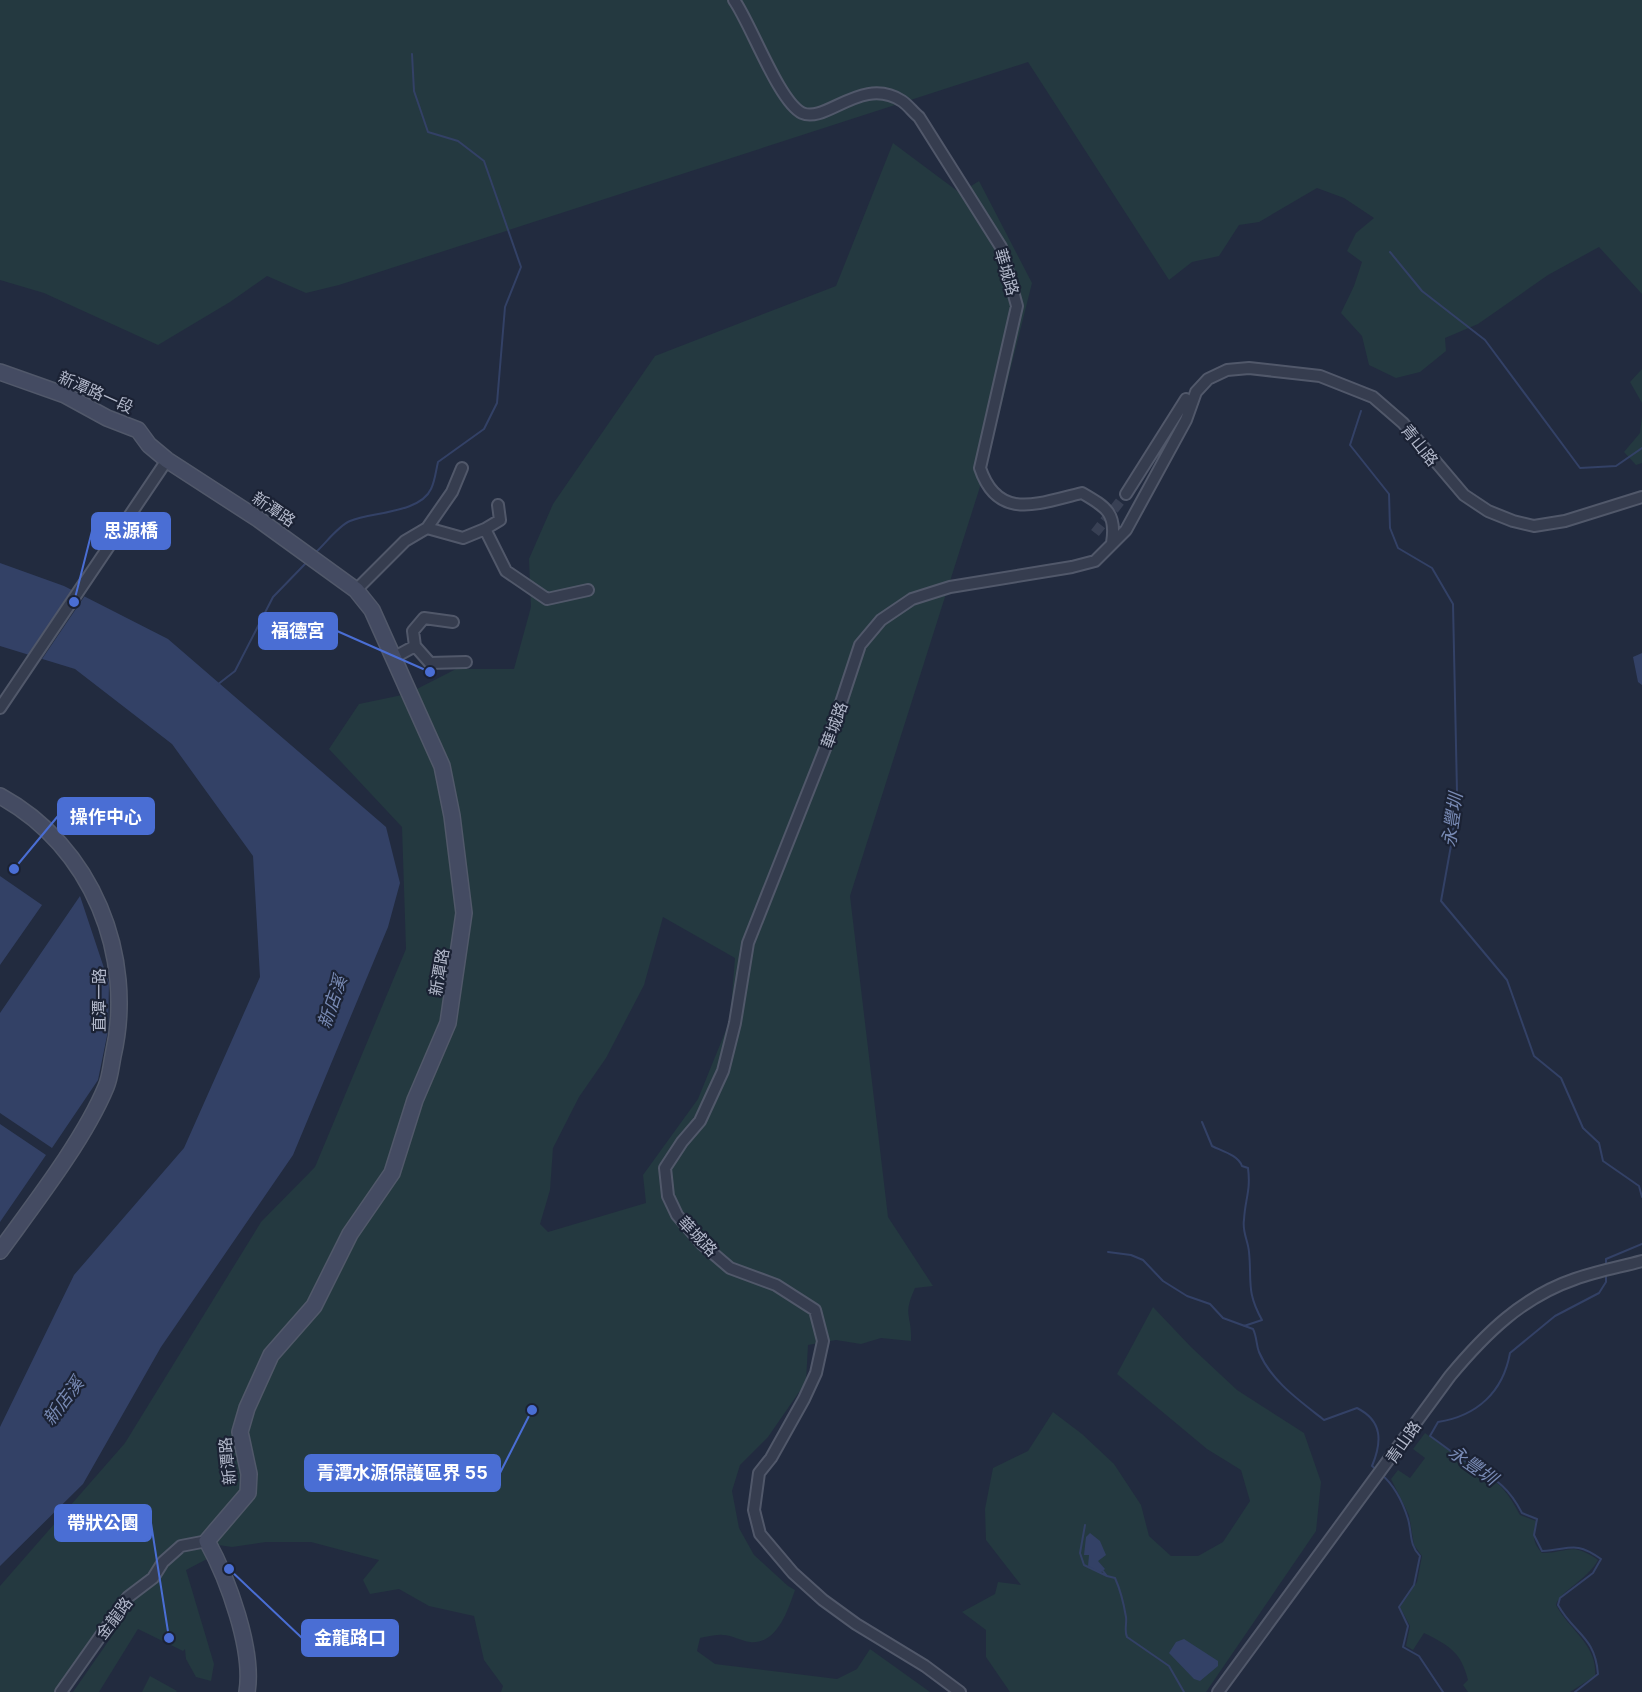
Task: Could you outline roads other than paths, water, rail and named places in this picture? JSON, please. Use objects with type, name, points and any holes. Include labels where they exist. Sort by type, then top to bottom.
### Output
[{"type":"street","name":"華城路","points":[[734,0],[745,16],[789,102],[802,113],[812,115],[827,111],[857,95],[884,94],[901,100],[919,117],[1001,247],[1017,306],[980,468],[986,484],[997,499],[1011,504],[1029,505],[1082,493],[1101,504],[1110,514],[1115,527],[1112,543],[1095,561],[960,585],[912,599],[880,620],[860,645],[830,736],[748,943],[735,1023],[723,1071],[700,1121],[682,1142],[665,1168],[668,1196],[677,1215],[702,1244],[730,1268],[776,1285],[815,1310],[823,1341],[816,1372],[804,1399],[771,1458],[759,1473],[754,1510],[760,1534],[793,1573],[823,1600],[856,1624],[925,1666],[960,1692]]},
{"type":"street","name":"青山路","points":[[1191,395],[1208,379],[1227,370],[1249,368],[1320,376],[1357,389],[1373,397],[1404,423],[1464,495],[1488,511],[1534,526],[1565,521],[1642,497]]},
{"type":"street","name":"新潭路一段","points":[[0,372],[65,396],[107,418],[138,430],[149,446],[167,460]]},
{"type":"street","points":[[1112,543],[1131,520],[1186,420],[1191,395]]},
{"type":"street","points":[[1126,494],[1191,395]]},
{"type":"street","points":[[0,708],[167,460]]},
{"type":"street","name":"新潭路","points":[[167,460],[311,557],[356,590],[372,610],[442,766],[452,816],[464,913],[448,1023],[415,1100],[392,1173],[350,1234],[314,1306],[271,1355],[247,1408],[240,1432],[249,1474],[248,1493],[207,1541]]},
{"type":"street","points":[[356,590],[405,541],[428,528],[452,492],[462,468]]},
{"type":"street","points":[[428,528],[463,538],[485,529],[500,519],[498,505]]},
{"type":"street","points":[[485,529],[506,571],[547,599],[588,590]]},
{"type":"street","points":[[453,622],[424,618],[413,631],[415,646],[430,663],[466,662]]},
{"type":"street","points":[[393,658],[415,646]]},
{"type":"street","name":"直潭一路","points":[[0,796],[50,834],[79,869],[113,941],[120,990],[120,1029],[107,1085],[87,1125],[0,1251]]},
{"type":"street","name":"青山路","points":[[1218,1692],[1450,1376],[1478,1342],[1516,1308],[1548,1289],[1578,1278],[1642,1261]]},
{"type":"street","points":[[207,1541],[222,1572],[245,1644],[248,1657],[247,1692]]},
{"type":"street","name":"金龍路","points":[[61,1692],[128,1597],[153,1578],[163,1562],[181,1546],[207,1541]]},
{"type":"water","name":"新店溪","points":[[0,563],[64,586],[168,639],[386,827],[400,883],[388,927],[293,1155],[161,1347],[83,1484],[0,1566],[0,1427],[74,1275],[184,1148],[260,977],[253,856],[172,744],[75,669],[0,646]]},
{"type":"water","points":[[1642,653],[1642,685],[1638,682],[1633,657]]},
{"type":"water","points":[[0,876],[42,905],[0,965]]},
{"type":"water","points":[[80,896],[109,983],[108,1031],[98,1080],[52,1148],[0,1113],[0,1013]]},
{"type":"water","points":[[0,1124],[46,1155],[0,1222]]},
{"type":"water","points":[[1090,1533],[1100,1541],[1106,1555],[1098,1561],[1105,1569],[1100,1573],[1088,1566],[1089,1555],[1084,1555],[1086,1537]]},
{"type":"water","points":[[1184,1639],[1218,1661],[1218,1666],[1200,1681],[1194,1679],[1169,1653],[1176,1642]]},
{"type":"waterway","points":[[316,552],[346,523],[395,511],[417,503],[425,497],[431,489],[438,462],[484,429],[497,403],[505,307],[521,267],[484,161],[458,141],[428,132],[414,91],[412,54]]},
{"type":"waterway","points":[[1390,252],[1422,291],[1485,340],[1580,468],[1616,466],[1642,448]]},
{"type":"waterway","name":"永豐圳","points":[[1361,411],[1350,445],[1389,494],[1390,528],[1398,548],[1432,568],[1453,604],[1457,792],[1452,840],[1441,901],[1507,980],[1534,1056],[1561,1078],[1583,1128],[1599,1143],[1603,1161],[1639,1186],[1642,1197]]},
{"type":"waterway","points":[[217,685],[235,671],[273,597],[306,563]]},
{"type":"waterway","points":[[1202,1122],[1212,1146],[1233,1156],[1242,1166],[1248,1168],[1249,1183],[1244,1228],[1249,1252],[1252,1294],[1262,1320],[1244,1326]]},
{"type":"waterway","name":"永豐圳","points":[[1606,1265],[1606,1259],[1642,1244]]},
{"type":"waterway","points":[[1108,1252],[1131,1255],[1143,1260],[1163,1281],[1187,1296],[1210,1304],[1223,1318],[1253,1329],[1259,1352],[1271,1372],[1287,1390],[1324,1420],[1357,1408],[1366,1413],[1372,1419],[1378,1433],[1378,1449],[1372,1466],[1377,1470]]},
{"type":"waterway","name":"永豐圳","points":[[1575,1692],[1598,1674],[1596,1661],[1588,1643],[1558,1605],[1560,1598],[1593,1573],[1601,1559],[1592,1553],[1572,1547],[1542,1551],[1534,1535],[1537,1519],[1522,1513],[1511,1495],[1499,1483],[1430,1436],[1438,1422],[1465,1414],[1486,1400],[1501,1379],[1510,1353],[1555,1316],[1599,1293],[1606,1282],[1606,1274]]},
{"type":"waterway","points":[[1381,1474],[1390,1483],[1401,1501],[1408,1519],[1412,1543],[1420,1556],[1414,1585],[1399,1607],[1408,1626],[1403,1647],[1419,1656],[1443,1692]]},
{"type":"waterway","points":[[1085,1525],[1080,1553],[1084,1565],[1107,1576]]},
{"type":"waterway","points":[[1103,1571],[1107,1576],[1115,1578],[1119,1587],[1126,1617],[1127,1637],[1169,1666],[1184,1692]]},
{"type":"tunnel","points":[[1095,533],[1126,494]]},
{"type":"place","name":"思源橋","points":[[74,602]]},
{"type":"place","name":"福德宮","points":[[430,672]]},
{"type":"place","name":"操作中心","points":[[14,869]]},
{"type":"place","name":"青潭水源保護區界 55","points":[[532,1410]]},
{"type":"place","name":"金龍路口","points":[[229,1569]]},
{"type":"place","name":"帶狀公園","points":[[169,1638]]}]
